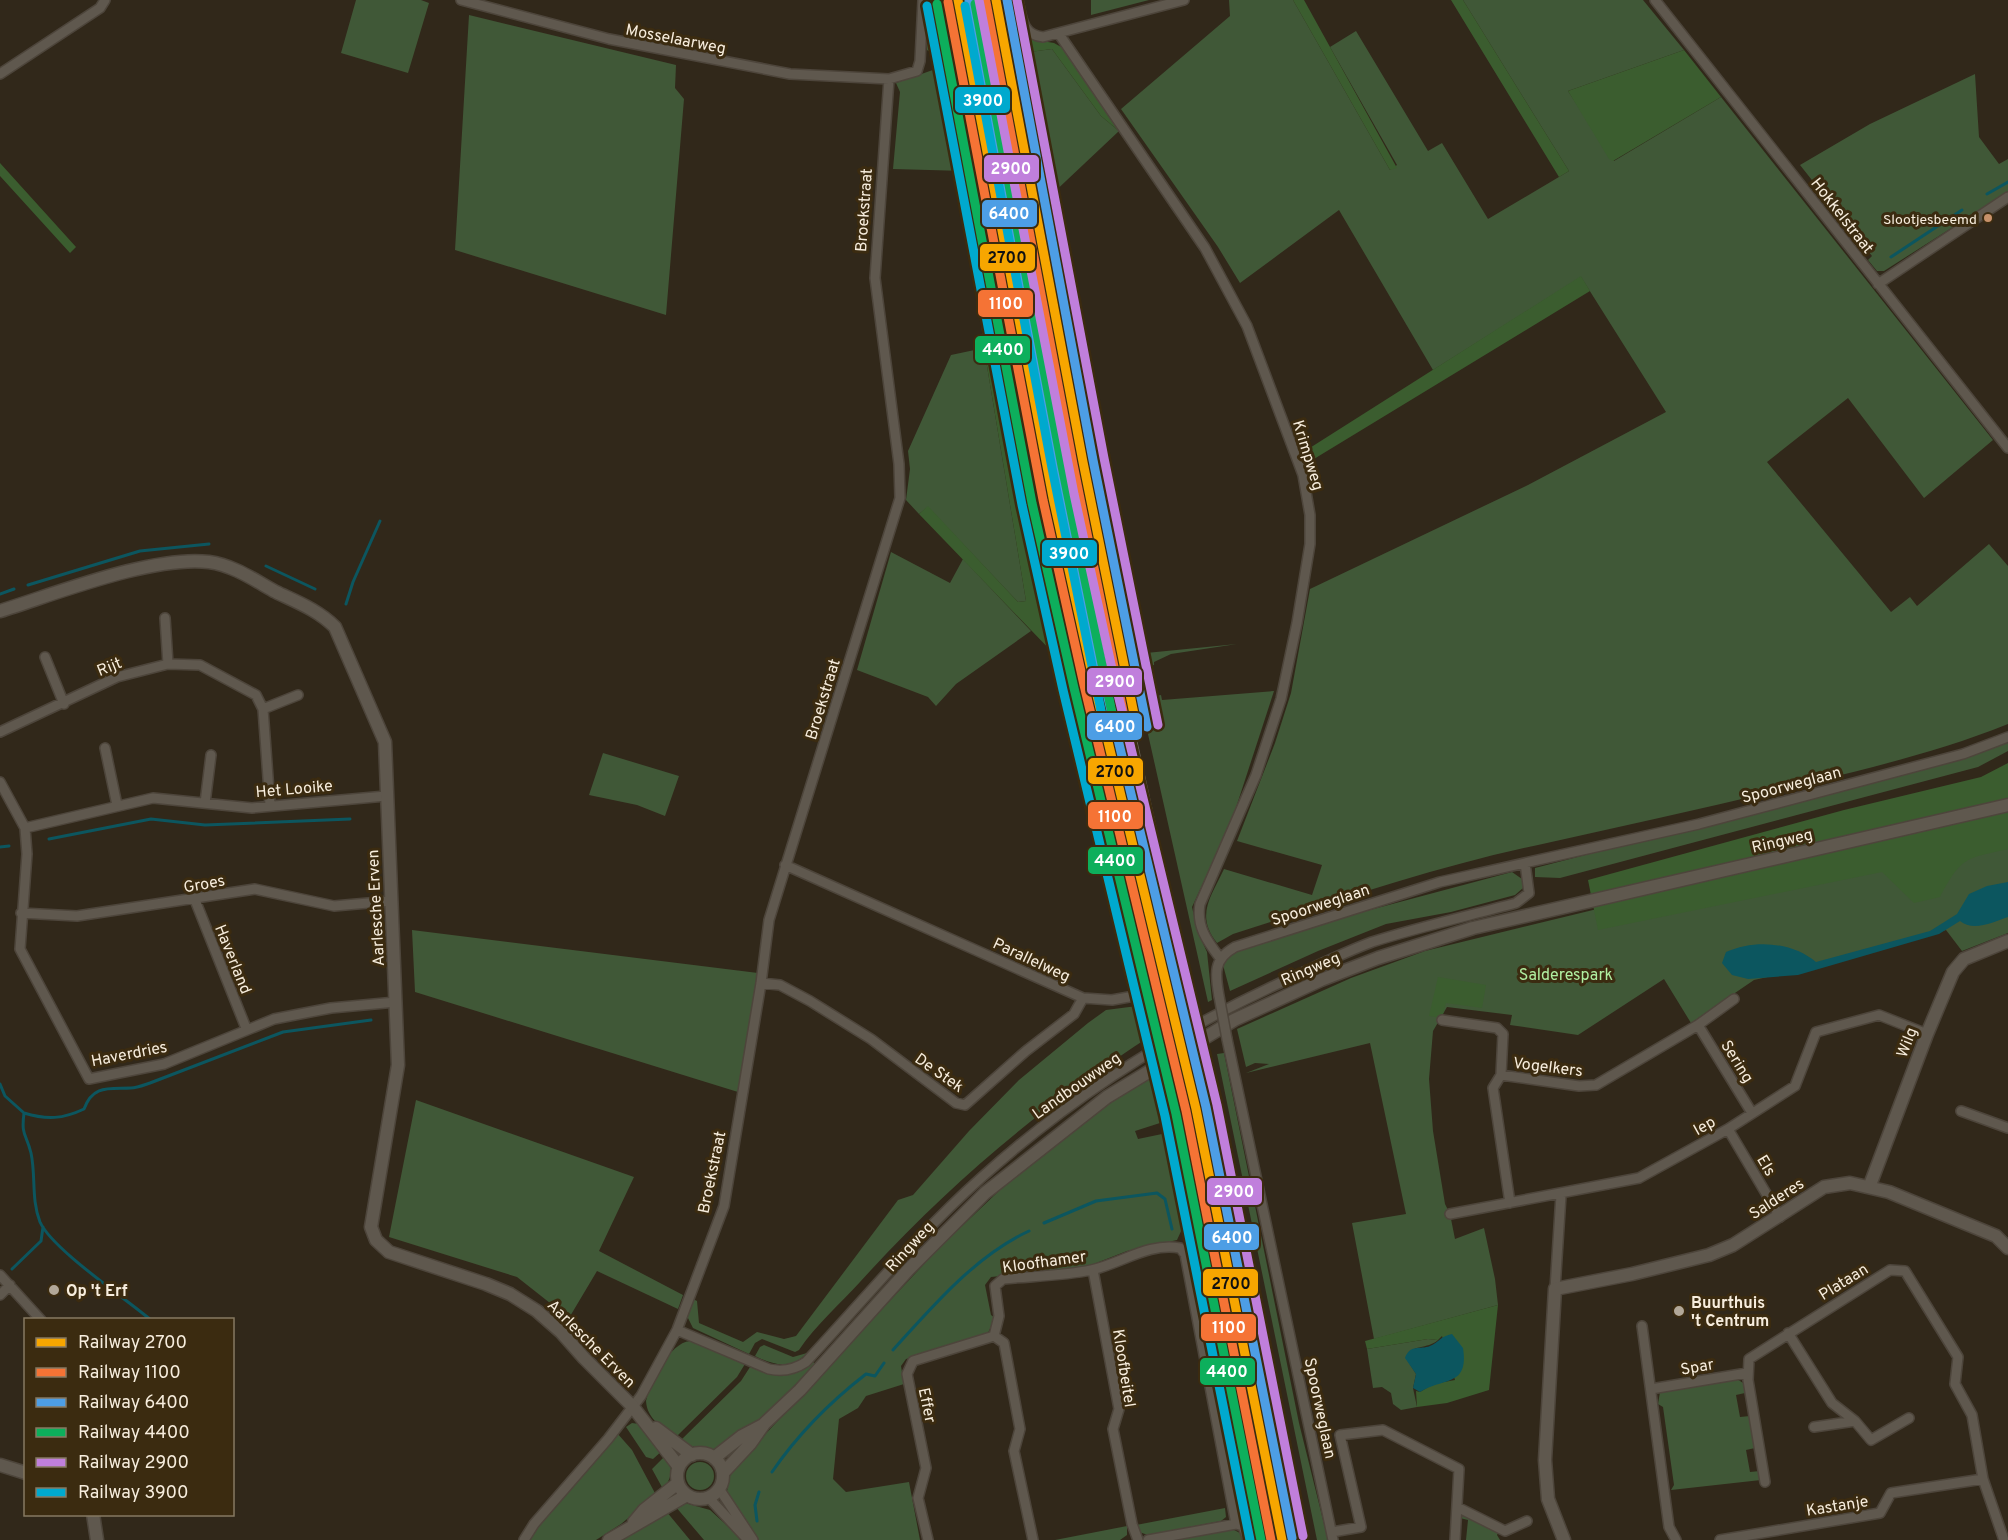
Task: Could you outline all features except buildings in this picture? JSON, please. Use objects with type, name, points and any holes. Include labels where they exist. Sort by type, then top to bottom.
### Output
[{"type":"street","points":[[0,74],[100,8],[105,0]]},
{"type":"street","name":"Mosselaarweg","points":[[461,0],[609,39],[716,62],[790,74],[889,79]]},
{"type":"street","points":[[889,79],[917,71],[920,61],[923,0]]},
{"type":"street","points":[[1018,0],[1026,30],[1033,36],[1043,38],[1184,0]]},
{"type":"street","name":"Hokkelstraat","points":[[1655,0],[2008,448]]},
{"type":"street","name":"Krimpweg","points":[[1059,34],[1205,248],[1247,326],[1303,475],[1308,505],[1310,544],[1281,699],[1256,775],[1200,904],[1198,915],[1202,932],[1220,958]]},
{"type":"street","name":"Broekstraat","points":[[524,1540],[541,1515],[633,1407],[657,1369],[677,1330],[724,1206],[762,983],[769,920],[900,498],[899,464],[875,278],[889,79]]},
{"type":"street","points":[[1878,284],[2008,197]]},
{"type":"street","name":"Aarlesche Erven","points":[[0,611],[134,570],[210,562],[231,569],[322,614],[335,627],[385,742],[398,1065],[371,1227],[376,1240],[389,1251],[486,1284],[510,1294],[537,1311],[561,1332],[584,1359],[633,1407]]},
{"type":"street","points":[[165,618],[168,664]]},
{"type":"street","points":[[45,657],[64,704]]},
{"type":"street","name":"Rijt","points":[[0,732],[64,704],[117,677],[168,664],[200,665],[256,695],[264,709]]},
{"type":"street","points":[[270,805],[264,709],[298,694]]},
{"type":"street","name":"Spoorweglaan","points":[[1332,1536],[1227,1039],[1215,974],[1220,958],[1235,947],[1429,885],[1699,824],[1963,754],[2008,737]]},
{"type":"street","points":[[105,748],[117,805]]},
{"type":"street","points":[[205,803],[211,755]]},
{"type":"street","points":[[0,782],[25,828]]},
{"type":"street","name":"Het Looike","points":[[25,828],[153,798],[252,808],[386,796]]},
{"type":"street","name":"Ringweg","points":[[723,1473],[750,1444],[764,1424],[800,1390],[908,1270],[985,1193],[1107,1097],[1234,1020],[1321,980],[1378,958],[1473,928],[2008,806]]},
{"type":"street","name":"Haverdries","points":[[25,828],[27,854],[20,949],[89,1079],[164,1064],[246,1028],[274,1019],[331,1008],[396,1002]]},
{"type":"street","name":"Landbouwweg","points":[[677,1330],[769,1369],[784,1371],[797,1368],[821,1346],[932,1224],[981,1178],[1034,1133],[1100,1085],[1232,1005],[1315,967],[1371,943],[1516,903],[1529,893],[1525,863]]},
{"type":"street","name":"Parallelweg","points":[[785,865],[1083,998],[1112,1000],[1140,995],[1151,1002],[1176,1106],[1176,1129]]},
{"type":"street","name":"Groes","points":[[21,913],[77,916],[195,900],[255,889],[334,906],[392,902]]},
{"type":"street","name":"Haverland","points":[[195,900],[246,1028]]},
{"type":"street","name":"Wilg","points":[[1870,1185],[1953,972],[1964,959],[2008,941]]},
{"type":"street","name":"De Stek","points":[[762,983],[780,985],[810,1001],[871,1040],[956,1103],[965,1105],[1026,1051],[1074,1014],[1083,998]]},
{"type":"street","name":"Vogelkers","points":[[1510,1203],[1493,1088],[1501,1075],[1579,1086],[1596,1085],[1698,1025],[1734,999]]},
{"type":"street","name":"Iep","points":[[1450,1214],[1561,1195],[1639,1178],[1728,1129],[1795,1086],[1816,1032],[1879,1015],[1927,1034]]},
{"type":"street","points":[[1442,1020],[1497,1028],[1503,1034],[1501,1075]]},
{"type":"street","name":"Sering","points":[[1698,1025],[1752,1113]]},
{"type":"street","points":[[1961,1111],[2007,1125]]},
{"type":"street","name":"Els","points":[[1728,1129],[1780,1217]]},
{"type":"street","name":"Salderes","points":[[1555,1289],[1632,1274],[1708,1255],[1732,1245],[1780,1217],[1824,1187],[1850,1183],[1870,1185],[1996,1236],[2008,1248]]},
{"type":"street","points":[[1561,1195],[1545,1461],[1548,1499],[1564,1540]]},
{"type":"street","name":"Kloofhamer","points":[[994,1336],[999,1324],[993,1291],[998,1281],[1093,1270],[1126,1256],[1172,1246],[1180,1248],[1185,1254],[1236,1524]]},
{"type":"street","name":"Plataan","points":[[1747,1373],[1749,1359],[1788,1334],[1890,1269],[1905,1272],[1958,1357],[1955,1384],[1972,1415],[1983,1479],[2004,1540]]},
{"type":"street","name":"Kloofbeitel","points":[[1093,1270],[1119,1409],[1113,1430],[1132,1524],[1138,1540]]},
{"type":"street","points":[[0,1275],[39,1318]]},
{"type":"street","points":[[0,1295],[9,1285]]},
{"type":"street","points":[[1642,1326],[1669,1527],[1676,1540]]},
{"type":"street","points":[[1788,1334],[1832,1403],[1855,1421],[1871,1440],[1909,1418]]},
{"type":"street","points":[[994,1336],[1004,1343],[1020,1430],[1014,1450],[1033,1540]]},
{"type":"street","name":"Effer","points":[[927,1540],[918,1498],[926,1468],[907,1374],[908,1366],[913,1361],[994,1336]]},
{"type":"street","points":[[1747,1373],[1765,1482]]},
{"type":"street","name":"Spar","points":[[1651,1389],[1747,1373]]},
{"type":"street","points":[[633,1407],[679,1467],[678,1483],[687,1495],[694,1498],[709,1498],[720,1490]]},
{"type":"street","points":[[645,1420],[692,1455]]},
{"type":"street","points":[[1814,1427],[1855,1421]]},
{"type":"street","name":"Ringweg","points":[[714,1458],[742,1436],[764,1424]]},
{"type":"street","points":[[1332,1536],[1361,1527],[1340,1435],[1383,1430],[1459,1469],[1455,1540]]},
{"type":"street","points":[[679,1467],[692,1455],[702,1453],[714,1458],[723,1473],[720,1490],[751,1540]]},
{"type":"street","points":[[0,1466],[24,1472]]},
{"type":"street","name":"Kastanje","points":[[1720,1540],[1880,1513],[1891,1493],[1983,1479]]},
{"type":"street","points":[[631,1525],[644,1510],[678,1483]]},
{"type":"street","points":[[609,1540],[631,1525],[687,1495]]},
{"type":"street","points":[[709,1498],[751,1540]]},
{"type":"street","points":[[1457,1507],[1505,1531],[1527,1521]]},
{"type":"street","points":[[93,1516],[97,1540]]},
{"type":"street","points":[[1148,1540],[1236,1524],[1243,1527],[1248,1540]]},
{"type":"green space","points":[[356,0],[421,0],[429,3],[408,73],[341,53]]},
{"type":"green space","points":[[925,0],[950,0],[960,54],[939,58],[927,50]]},
{"type":"green space","points":[[1004,0],[1015,0],[1020,26],[1030,39],[1054,43],[1063,48],[1121,129],[1119,131],[1101,116],[1052,49],[1023,53],[1025,70],[1019,69]]},
{"type":"green space","points":[[1091,0],[1149,0],[1091,15]]},
{"type":"green space","points":[[1229,0],[1293,0],[1390,170],[1397,165],[1330,47],[1356,31],[1428,151],[1442,143],[1488,219],[1569,171],[1463,0],[1643,0],[1684,50],[1568,91],[1614,161],[1721,97],[1993,440],[1924,498],[1848,398],[1767,462],[1891,612],[1910,597],[1917,606],[1989,544],[2008,566],[2008,724],[1937,749],[1866,769],[1461,864],[1233,934],[1217,943],[1210,933],[1206,915],[1210,897],[1224,869],[1312,895],[1322,865],[1237,841],[1275,743],[1291,693],[1310,589],[1528,485],[1666,412],[1581,277],[1433,370],[1339,210],[1240,283],[1218,247],[1121,109],[1230,16]]},
{"type":"green space","points":[[1293,0],[1304,0],[1397,168],[1390,170]]},
{"type":"green space","points":[[1451,0],[1463,0],[1569,171],[1559,177]]},
{"type":"green space","points":[[469,15],[676,65],[675,88],[684,99],[666,315],[455,250]]},
{"type":"green space","points":[[1052,49],[1101,116],[1119,131],[1049,197],[1136,654],[1237,644],[1171,654],[1154,662],[1154,665],[1138,668],[1145,698],[1161,695],[1162,700],[1274,691],[1231,823],[1192,907],[1198,933],[1207,952],[1212,1000],[1208,1002],[1107,551],[1016,66],[1019,69],[1022,53]]},
{"type":"green space","points":[[1684,50],[1721,97],[1613,161],[1609,159],[1568,91]]},
{"type":"green space","points":[[961,60],[1042,485],[1068,605],[1168,1024],[1163,1028],[1154,995],[1132,988],[1134,979],[1140,979],[1145,973],[1060,635],[1017,431],[950,81],[946,82],[965,171],[893,169],[900,92],[896,83]]},
{"type":"green space","points":[[1975,74],[1979,137],[1999,164],[2008,159],[2008,192],[1884,271],[1877,271],[1868,260],[1872,256],[1800,165],[1870,124]]},
{"type":"green space","points":[[0,163],[76,247],[70,253],[0,176]]},
{"type":"green space","points":[[976,235],[1013,432],[1057,635],[1057,641],[1052,644],[1055,655],[919,514],[928,506],[1018,602],[1026,601],[984,348],[970,236]]},
{"type":"green space","points":[[1581,276],[1590,291],[1309,462],[1305,451]]},
{"type":"green space","points":[[984,348],[1026,601],[1018,602],[928,507],[919,514],[906,500],[910,469],[908,451],[951,355]]},
{"type":"green space","points":[[891,552],[950,583],[963,559],[1031,631],[956,684],[936,706],[928,697],[857,670]]},
{"type":"green space","points":[[1057,635],[1114,871],[1107,869],[1052,644],[1057,641]]},
{"type":"green space","points":[[2008,740],[2008,751],[1978,767],[1560,878],[1535,877],[1535,868],[1879,779]]},
{"type":"green space","points":[[603,753],[679,776],[665,816],[637,805],[589,795]]},
{"type":"green space","points":[[2008,763],[2008,849],[1966,861],[1954,874],[1940,897],[1914,903],[1882,872],[1598,930],[1588,880],[1844,810],[1981,777]]},
{"type":"green space","name":"Salderespark","points":[[2008,820],[2008,933],[1962,951],[1946,930],[1818,966],[1754,980],[1691,1023],[1664,979],[1578,1035],[1510,1025],[1512,1015],[1447,1007],[1433,1031],[1429,1079],[1433,1131],[1445,1204],[1450,1214],[1455,1239],[1484,1228],[1498,1305],[1374,1339],[1352,1223],[1406,1214],[1370,1043],[1246,1073],[1269,1064],[1255,1063],[1246,1067],[1237,1029],[1351,978],[1425,951],[1593,910]]},
{"type":"green space","points":[[1107,869],[1114,871],[1139,973],[1138,980],[1134,979]]},
{"type":"green space","points":[[1512,872],[1522,879],[1523,888],[1515,895],[1451,912],[1386,924],[1318,951],[1230,991],[1223,965],[1230,955],[1242,949],[1336,919]]},
{"type":"green space","points":[[412,930],[758,973],[738,1092],[415,992]]},
{"type":"green space","points":[[1438,977],[1486,985],[1482,1008],[1446,1003],[1442,1018],[1429,1016]]},
{"type":"green space","points":[[1145,1005],[1152,1035],[1034,1119],[962,1179],[894,1246],[820,1324],[799,1350],[795,1352],[762,1339],[755,1343],[749,1354],[693,1328],[687,1316],[693,1299],[697,1301],[699,1323],[743,1342],[757,1332],[784,1339],[796,1336],[898,1200],[913,1195],[969,1131],[1019,1080],[1106,1010]]},
{"type":"green space","points":[[1224,1053],[1299,1423],[1328,1540],[1317,1540],[1217,1054]]},
{"type":"green space","points":[[1178,1066],[1271,1540],[1253,1540],[1250,1524],[1237,1512],[1234,1493],[1237,1492],[1239,1500],[1258,1497],[1257,1488],[1260,1487],[1254,1470],[1234,1474],[1235,1482],[1232,1483],[1226,1449],[1229,1449],[1231,1457],[1250,1453],[1249,1445],[1252,1444],[1245,1427],[1226,1431],[1227,1439],[1224,1439],[1217,1406],[1221,1405],[1222,1413],[1242,1410],[1243,1401],[1237,1383],[1217,1387],[1219,1395],[1215,1396],[1201,1318],[1204,1317],[1206,1325],[1225,1321],[1226,1312],[1221,1295],[1201,1299],[1202,1307],[1199,1308],[1192,1274],[1196,1274],[1198,1282],[1217,1278],[1216,1260],[1212,1252],[1193,1256],[1194,1264],[1190,1265],[1186,1245],[1191,1224],[1181,1169],[1181,1145],[1185,1136],[1173,1069]]},
{"type":"green space","points":[[1161,1069],[1171,1109],[1160,1123],[1135,1131],[1138,1139],[1162,1134],[1171,1135],[1171,1169],[1182,1229],[1177,1240],[1127,1251],[1086,1267],[991,1277],[985,1285],[991,1315],[995,1318],[987,1335],[906,1359],[901,1366],[904,1384],[866,1396],[858,1408],[839,1419],[833,1479],[846,1492],[909,1482],[920,1540],[759,1540],[729,1499],[727,1491],[731,1471],[939,1248],[1025,1166],[1088,1118]]},
{"type":"green space","points":[[416,1100],[634,1177],[599,1251],[683,1295],[678,1309],[597,1271],[569,1318],[517,1277],[389,1237]]},
{"type":"green space","points":[[1498,1305],[1489,1390],[1447,1403],[1417,1407],[1416,1391],[1420,1392],[1433,1384],[1455,1380],[1442,1336],[1438,1340],[1428,1339],[1367,1349],[1365,1341]]},
{"type":"green space","points":[[1428,1339],[1438,1340],[1412,1350],[1406,1358],[1416,1374],[1413,1388],[1417,1407],[1401,1410],[1393,1404],[1391,1393],[1382,1387],[1373,1388],[1367,1349]]},
{"type":"green space","points":[[690,1341],[745,1364],[737,1377],[676,1437],[652,1418],[646,1401],[652,1384],[668,1356],[682,1343]]},
{"type":"green space","points":[[764,1345],[793,1357],[807,1353],[788,1364],[768,1362],[755,1356],[760,1347]]},
{"type":"green space","points":[[813,1362],[815,1364],[768,1411],[740,1436],[727,1444],[716,1449],[707,1449],[680,1441],[741,1381],[750,1367],[767,1373],[783,1375],[798,1372]]},
{"type":"green space","points":[[1737,1379],[1743,1383],[1745,1393],[1736,1395],[1740,1417],[1750,1416],[1755,1448],[1746,1450],[1750,1472],[1760,1471],[1761,1480],[1671,1490],[1674,1485],[1663,1407],[1658,1404],[1660,1392]]},
{"type":"green space","points":[[632,1423],[639,1424],[663,1450],[653,1459],[646,1457],[626,1427]]},
{"type":"green space","points":[[617,1433],[632,1450],[656,1495],[621,1524],[596,1540],[527,1540]]},
{"type":"green space","points":[[666,1455],[671,1472],[663,1489],[652,1469]]},
{"type":"green space","points":[[700,1462],[710,1466],[714,1476],[710,1486],[700,1490],[690,1486],[686,1476],[690,1466]]},
{"type":"green space","points":[[685,1503],[710,1510],[743,1540],[704,1540],[675,1506]]},
{"type":"green space","points":[[1225,1508],[1226,1517],[1221,1521],[1148,1535],[1139,1532],[1136,1525]]},
{"type":"green space","points":[[666,1511],[690,1540],[619,1540]]},
{"type":"green space","points":[[1462,1513],[1499,1531],[1497,1535],[1500,1540],[1466,1540],[1468,1520],[1460,1518]]},
{"type":"green space","points":[[1127,1526],[1127,1535],[1120,1540],[1055,1540]]},
{"type":"green space","points":[[1232,1529],[1240,1533],[1243,1540],[1176,1540]]},
{"type":"water","points":[[948,78],[1060,635],[1145,973],[1143,982],[1139,978],[1057,635],[1025,489],[946,82]]},
{"type":"water","points":[[2008,882],[2008,917],[1990,923],[1971,926],[1960,921],[1939,934],[1798,975],[1748,979],[1732,975],[1722,963],[1726,952],[1749,945],[1785,947],[1796,950],[1816,962],[1930,931],[1957,914],[1969,894],[1987,886]]},
{"type":"water","points":[[1452,1334],[1463,1348],[1464,1360],[1458,1375],[1420,1392],[1413,1388],[1416,1374],[1405,1358],[1407,1354],[1412,1349],[1430,1346]]},
{"type":"waterway","points":[[1987,194],[2008,182]]},
{"type":"waterway","points":[[1891,257],[1962,210]]},
{"type":"waterway","points":[[346,604],[353,582],[380,521]]},
{"type":"waterway","points":[[28,585],[140,551],[209,544]]},
{"type":"waterway","points":[[266,566],[315,589]]},
{"type":"waterway","points":[[0,594],[14,589]]},
{"type":"waterway","points":[[49,839],[151,819],[205,825],[350,819]]},
{"type":"waterway","points":[[0,847],[9,846]]},
{"type":"waterway","points":[[24,1113],[40,1117],[69,1115],[84,1109],[92,1095],[97,1092],[109,1088],[140,1086],[283,1032],[371,1020]]},
{"type":"waterway","points":[[0,1084],[5,1096],[24,1113],[24,1130],[31,1153],[37,1213],[40,1222],[59,1246],[148,1318]]},
{"type":"waterway","points":[[1044,1223],[1096,1201],[1157,1193],[1165,1199],[1172,1229]]},
{"type":"waterway","points":[[12,1269],[41,1241],[43,1227]]},
{"type":"waterway","points":[[893,1350],[939,1300],[973,1268],[990,1254],[1029,1231]]},
{"type":"waterway","points":[[772,1472],[827,1407],[866,1374],[875,1376],[884,1363]]},
{"type":"waterway","points":[[757,1521],[755,1505],[759,1492]]},
{"type":"railway","points":[[989,0],[1099,580],[1230,1168],[1305,1540]]},
{"type":"rail line","name":"2700","points":[[958,0],[1053,498],[1094,683],[1196,1109],[1282,1540]]},
{"type":"rail line","name":"6400","points":[[969,0],[1063,496],[1104,681],[1206,1107],[1292,1538]]},
{"type":"rail line","name":"2900","points":[[979,0],[1074,494],[1114,678],[1217,1105],[1303,1536]]},
{"type":"rail line","name":"2700","points":[[996,0],[1083,462],[1137,729]]},
{"type":"rail line","name":"6400","points":[[1007,0],[1093,460],[1147,727]]},
{"type":"rail line","name":"2900","points":[[1017,0],[1104,458],[1158,725]]},
{"type":"rail line","name":"1100","points":[[948,2],[1043,500],[1084,685],[1186,1111],[1271,1540]]},
{"type":"rail line","name":"1100","points":[[986,2],[1073,464],[1127,731]]},
{"type":"rail line","name":"4400","points":[[937,4],[1032,503],[1176,1114],[1261,1540]]},
{"type":"rail line","name":"4400","points":[[975,4],[1062,466],[1116,733]]},
{"type":"rail line","name":"3900","points":[[927,6],[1022,505],[1063,690],[1165,1116],[1250,1540]]},
{"type":"rail line","name":"3900","points":[[965,6],[1052,468],[1106,735]]},
{"type":"place","name":"Slootjesbeemd","points":[[1988,218]]},
{"type":"place","name":"Op 't Erf","points":[[54,1290]]},
{"type":"place","name":"Buurthuis 't Centrum","points":[[1679,1311]]}]
